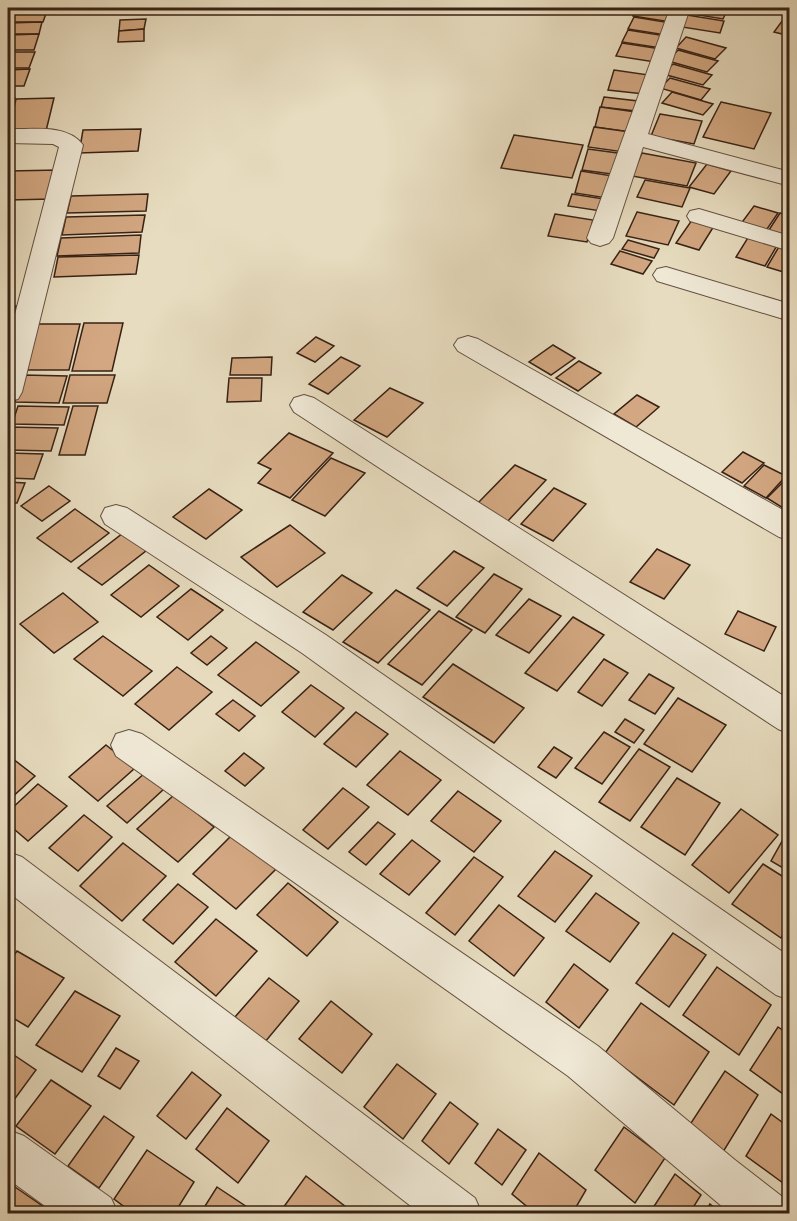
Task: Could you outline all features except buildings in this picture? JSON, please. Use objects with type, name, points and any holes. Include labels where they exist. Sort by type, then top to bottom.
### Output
[{"type":"street","points":[[600,237],[680,8]]},
{"type":"street","points":[[8,136],[58,137],[71,145],[8,392]]},
{"type":"street","points":[[635,138],[789,179]]},
{"type":"street","points":[[699,216],[789,244]]},
{"type":"street","points":[[666,275],[789,313]]},
{"type":"street","points":[[468,345],[789,529]]},
{"type":"street","points":[[304,405],[789,719]]},
{"type":"street","points":[[116,516],[314,644],[789,981]]},
{"type":"street","points":[[129,745],[583,1061],[719,1176],[768,1214]]},
{"type":"street","points":[[8,869],[459,1214]]},
{"type":"street","points":[[8,1152],[95,1214]]}]
